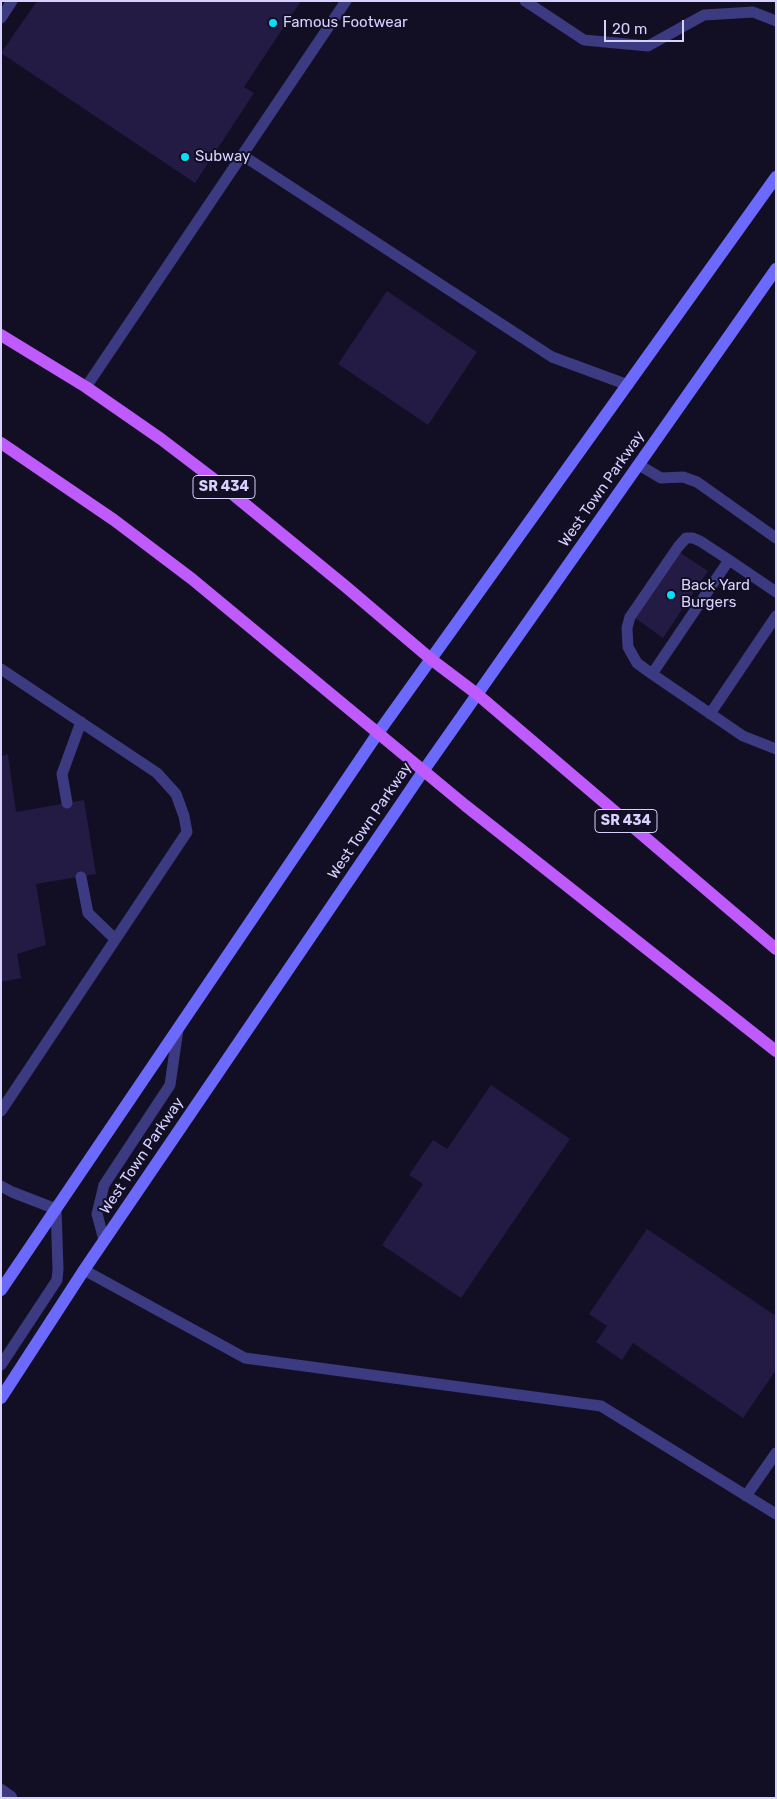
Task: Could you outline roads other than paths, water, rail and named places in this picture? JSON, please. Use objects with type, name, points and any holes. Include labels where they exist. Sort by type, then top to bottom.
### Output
[{"type":"main road","points":[[1,1290],[378,734],[776,177]]},
{"type":"main road","name":"West Town Parkway","points":[[1,1398],[104,1240],[424,770],[776,269]]},
{"type":"main road","name":"SR 434","points":[[1,335],[86,387],[224,487],[346,586],[432,660],[477,694],[776,948]]},
{"type":"main road","points":[[1,443],[114,520],[192,579],[466,806],[776,1051]]},
{"type":"lane","points":[[1,18],[12,1]]},
{"type":"lane","points":[[86,387],[346,1]]},
{"type":"lane","points":[[525,1],[584,40],[648,46],[704,16],[753,12],[776,21]]},
{"type":"lane","points":[[242,155],[552,358],[628,385]]},
{"type":"lane","points":[[639,465],[661,478],[683,477],[697,482],[776,538]]},
{"type":"lane","points":[[776,592],[700,541],[686,538],[630,617],[627,628],[628,647],[637,663],[743,736],[776,749]]},
{"type":"lane","points":[[652,674],[729,560]]},
{"type":"lane","points":[[710,714],[776,616]]},
{"type":"lane","points":[[1,669],[158,772],[176,794],[184,816],[187,832],[1,1110]]},
{"type":"lane","points":[[67,803],[62,774],[81,722]]},
{"type":"lane","points":[[81,877],[88,913],[116,940]]},
{"type":"lane","points":[[104,1240],[97,1214],[104,1185],[170,1085],[178,1029]]},
{"type":"lane","points":[[1,1186],[56,1210],[58,1280],[1,1365]]},
{"type":"lane","points":[[84,1270],[244,1358],[601,1406],[776,1514]]},
{"type":"lane","points":[[746,1496],[776,1453]]},
{"type":"place","name":"Famous Footwear","points":[[273,23]]},
{"type":"place","name":"Subway","points":[[185,157]]},
{"type":"place","name":"Back Yard Burgers","points":[[671,595]]}]
